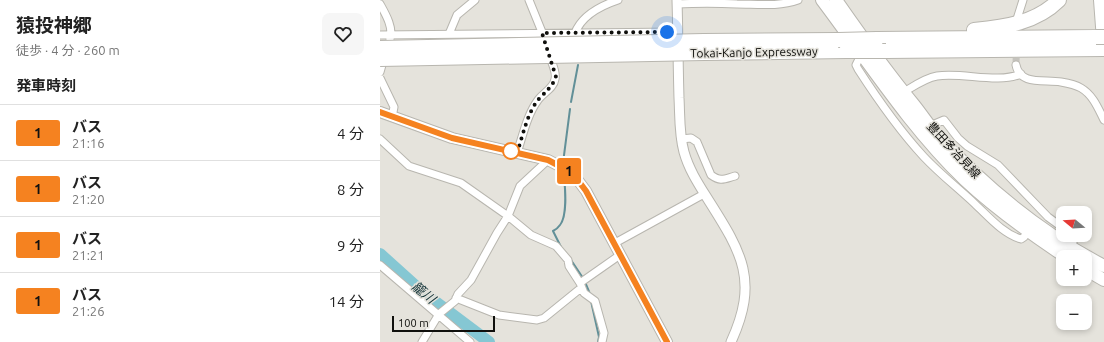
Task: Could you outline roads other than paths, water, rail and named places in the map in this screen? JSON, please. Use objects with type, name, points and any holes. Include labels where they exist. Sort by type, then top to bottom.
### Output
[{"type":"highway","points":[[880,42],[958,31],[1009,26],[1041,14],[1059,0]]},
{"type":"highway","points":[[1100,0],[1101,46]]},
{"type":"highway","name":"Tokai-Kanjo Expressway","points":[[380,48],[704,47],[837,42]]},
{"type":"highway","name":"Tokai-Kanjo Expressway","points":[[380,59],[837,42],[1101,46]]},
{"type":"highway","name":"Tokai-Kanjo Expressway","points":[[880,42],[984,50],[1101,46]]},
{"type":"main road","name":"豊田多治見線","points":[[822,0],[908,115],[950,163],[983,196],[1028,232],[1065,250]]},
{"type":"main road","name":"豊田多治見線","points":[[836,0],[930,126],[959,157],[1000,196],[1067,250]]},
{"type":"main road","points":[[380,112],[452,138],[548,160],[569,171],[586,191],[667,342]]},
{"type":"main road","name":"豊田多治見線","points":[[1092,261],[1104,266]]},
{"type":"main road","points":[[1092,273],[1104,280]]},
{"type":"street","points":[[449,34],[457,15],[475,0]]},
{"type":"street","points":[[517,153],[526,124],[538,100],[553,84],[556,77],[542,33],[529,0]]},
{"type":"street","points":[[575,33],[578,25],[584,17],[607,4],[618,0]]},
{"type":"street","points":[[731,342],[740,324],[746,287],[744,271],[739,252],[729,232],[704,194],[690,169],[684,153],[679,119],[677,2],[770,4],[791,3],[798,0]]},
{"type":"street","points":[[1017,19],[1023,0]]},
{"type":"street","points":[[380,4],[388,17],[392,35],[380,72]]},
{"type":"street","points":[[380,35],[677,32]]},
{"type":"street","points":[[1016,65],[1020,74],[1030,80],[1061,82],[1081,88],[1094,100],[1104,120]]},
{"type":"street","points":[[904,92],[919,83],[936,76],[951,75],[1011,78],[1020,74]]},
{"type":"street","points":[[380,78],[394,107],[392,117]]},
{"type":"street","points":[[930,126],[944,120],[958,138],[967,146],[998,164],[1048,217],[1056,223]]},
{"type":"street","points":[[681,139],[691,138],[697,142],[711,174],[715,178],[721,180],[735,176]]},
{"type":"street","points":[[380,139],[409,166],[461,183],[531,234],[556,246],[568,260],[569,266],[595,301],[604,333],[602,342]]},
{"type":"street","points":[[422,342],[439,314],[456,299],[471,280],[508,216],[520,186],[548,160]]},
{"type":"street","points":[[615,244],[704,194]]},
{"type":"street","points":[[456,299],[499,315],[537,320],[544,318],[583,284],[620,255]]},
{"type":"street","points":[[380,265],[470,342]]},
{"type":"waterway","points":[[571,102],[578,65]]},
{"type":"waterway","points":[[563,163],[570,109]]},
{"type":"waterway","points":[[561,247],[553,231],[560,225],[564,215],[564,175]]},
{"type":"waterway","name":"籠川","points":[[380,254],[421,291],[489,342]]},
{"type":"waterway","points":[[571,260],[583,278]]},
{"type":"waterway","points":[[585,282],[590,294]]},
{"type":"waterway","points":[[591,301],[599,337],[598,342]]},
{"type":"tunnel","points":[[1016,65],[1017,21]]}]
